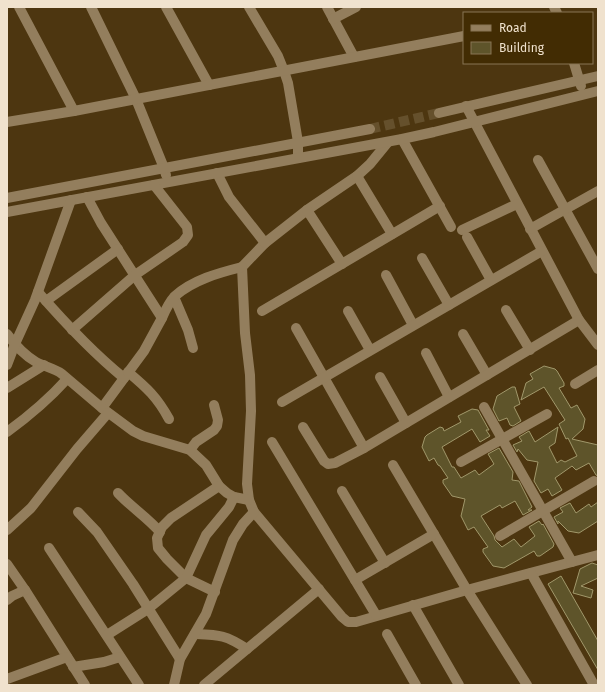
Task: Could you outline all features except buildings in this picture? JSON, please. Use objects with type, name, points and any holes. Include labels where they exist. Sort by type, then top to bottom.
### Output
[{"type":"street","points":[[19,7],[74,111]]},
{"type":"street","points":[[91,7],[136,99],[164,168],[167,182]]},
{"type":"street","points":[[166,7],[209,85]]},
{"type":"street","points":[[249,7],[278,56],[288,83],[298,142],[298,158]]},
{"type":"street","points":[[327,7],[354,57]]},
{"type":"street","points":[[334,19],[356,7]]},
{"type":"street","points":[[9,118],[74,111],[463,36]]},
{"type":"street","points":[[574,64],[583,94]]},
{"type":"street","points":[[439,113],[598,76]]},
{"type":"street","points":[[7,212],[388,142],[598,91]]},
{"type":"street","points":[[466,106],[579,320],[598,345]]},
{"type":"street","points":[[7,198],[370,129]]},
{"type":"street","points":[[402,139],[451,227]]},
{"type":"street","points":[[7,530],[40,498],[105,411],[126,375],[144,351],[162,313],[174,297],[191,285],[217,274],[242,267],[265,243],[307,210],[357,176],[370,164],[388,142]]},
{"type":"street","points":[[538,160],[598,269]]},
{"type":"street","points":[[217,173],[229,197],[265,243]]},
{"type":"street","points":[[357,176],[392,234]]},
{"type":"street","points":[[72,330],[135,275],[183,242],[188,235],[187,227],[154,185]]},
{"type":"street","points":[[530,229],[598,191]]},
{"type":"street","points":[[87,197],[101,223],[162,313]]},
{"type":"street","points":[[7,365],[38,292],[71,200]]},
{"type":"street","points":[[491,280],[464,233],[517,204]]},
{"type":"street","points":[[262,311],[440,206]]},
{"type":"street","points":[[307,210],[342,264]]},
{"type":"street","points":[[46,301],[118,249]]},
{"type":"street","points":[[282,402],[542,251]]},
{"type":"street","points":[[422,258],[449,305]]},
{"type":"street","points":[[242,267],[245,333],[250,375],[251,411],[247,484],[249,500],[254,512],[342,617],[348,622],[356,622],[467,590],[598,556]]},
{"type":"street","points":[[386,275],[413,325]]},
{"type":"street","points":[[38,292],[101,360],[149,389],[161,404],[169,419]]},
{"type":"street","points":[[174,297],[188,330],[193,348]]},
{"type":"street","points":[[506,310],[530,350]]},
{"type":"street","points":[[348,311],[370,350]]},
{"type":"street","points":[[303,427],[324,461],[328,464],[335,463],[364,448],[579,320]]},
{"type":"street","points":[[296,328],[364,448]]},
{"type":"street","points":[[7,334],[26,354],[44,365],[55,369],[105,411],[133,431],[143,436],[190,450],[206,465],[219,486],[227,493],[234,497],[249,500]]},
{"type":"street","points":[[463,334],[487,375]]},
{"type":"street","points":[[426,353],[449,397]]},
{"type":"street","points":[[7,388],[44,365]]},
{"type":"street","points":[[575,384],[598,370]]},
{"type":"street","points":[[380,376],[406,423]]},
{"type":"street","points":[[7,432],[26,419],[49,399],[67,379]]},
{"type":"street","points":[[190,450],[196,442],[214,430],[217,426],[218,420],[214,405]]},
{"type":"street","points":[[484,407],[572,562]]},
{"type":"street","points":[[461,462],[547,414]]},
{"type":"street","points":[[272,442],[376,615]]},
{"type":"street","points":[[393,465],[467,590],[527,685]]},
{"type":"street","points":[[500,536],[544,512],[594,481]]},
{"type":"street","points":[[215,592],[186,578],[158,548],[157,538],[162,527],[171,518],[219,486]]},
{"type":"street","points":[[342,492],[385,562]]},
{"type":"street","points":[[118,493],[131,506],[149,519],[160,532]]},
{"type":"street","points":[[107,635],[148,609],[186,578],[206,535],[229,507],[234,497]]},
{"type":"street","points":[[78,512],[97,532],[180,659]]},
{"type":"street","points":[[174,685],[180,659],[206,614],[233,540],[243,524],[254,512]]},
{"type":"street","points":[[355,580],[434,534]]},
{"type":"street","points":[[49,548],[139,685]]},
{"type":"street","points":[[7,564],[85,685]]},
{"type":"street","points":[[532,573],[590,684]]},
{"type":"street","points":[[204,685],[319,589]]},
{"type":"street","points":[[7,600],[25,590]]},
{"type":"street","points":[[413,605],[458,685]]},
{"type":"street","points":[[195,634],[219,635],[233,640],[247,649]]},
{"type":"street","points":[[387,634],[416,685]]},
{"type":"street","points":[[73,667],[104,662],[120,657]]},
{"type":"street","points":[[7,679],[67,658]]},
{"type":"tunnel","points":[[370,129],[439,113]]}]
